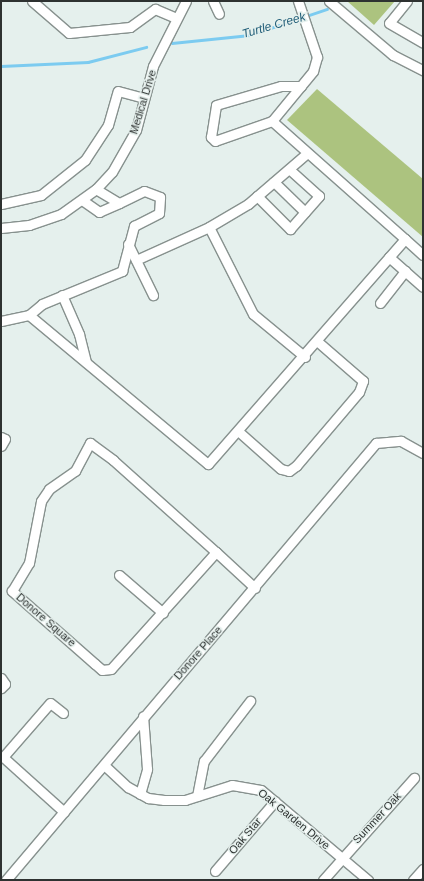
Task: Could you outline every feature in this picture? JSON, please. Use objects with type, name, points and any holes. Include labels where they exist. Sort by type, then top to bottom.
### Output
[{"type":"street","points":[[32,1],[69,33],[130,27],[155,9],[176,18]]},
{"type":"street","name":"Medical Drive","points":[[1,228],[45,220],[82,200],[96,189],[127,149],[153,66],[176,18],[186,1]]},
{"type":"street","points":[[213,1],[219,14]]},
{"type":"street","points":[[298,1],[317,57],[313,71],[301,86],[272,121],[215,141],[211,137],[216,105],[281,86],[301,86]]},
{"type":"street","points":[[329,1],[393,55],[423,70]]},
{"type":"street","points":[[407,1],[389,23],[423,43]]},
{"type":"street","points":[[1,204],[41,195],[85,160],[108,125],[118,91],[144,98]]},
{"type":"street","points":[[272,121],[423,255]]},
{"type":"street","points":[[136,260],[209,227],[257,196],[308,153]]},
{"type":"street","points":[[257,196],[290,228],[319,196],[289,169]]},
{"type":"street","points":[[274,182],[305,212]]},
{"type":"street","points":[[96,189],[119,203]]},
{"type":"street","points":[[1,321],[29,315],[42,304],[122,271],[134,226],[159,213],[160,197],[144,191],[99,212],[82,200]]},
{"type":"street","points":[[209,227],[253,314],[305,356]]},
{"type":"street","points":[[29,315],[208,464],[318,342],[405,239]]},
{"type":"street","points":[[128,244],[153,295]]},
{"type":"street","points":[[389,257],[423,287]]},
{"type":"street","points":[[380,303],[405,271]]},
{"type":"street","points":[[62,295],[79,334],[86,362]]},
{"type":"street","points":[[238,432],[281,469],[289,471],[296,466],[359,392],[363,381],[318,342]]},
{"type":"street","points":[[1,437],[5,439],[1,446]]},
{"type":"street","name":"Donore Place","points":[[5,880],[104,765],[143,716],[256,588],[376,443],[397,441],[410,443],[423,453]]},
{"type":"street","name":"Donore Square","points":[[216,552],[116,667],[102,670],[12,591],[29,563],[39,506],[49,489],[75,471],[90,443],[216,552],[256,588]]},
{"type":"street","points":[[119,575],[163,613]]},
{"type":"street","points":[[1,678],[5,684],[1,688]]},
{"type":"street","points":[[197,796],[204,761],[250,701]]},
{"type":"street","points":[[64,713],[50,703],[2,758],[64,812]]},
{"type":"street","points":[[140,794],[147,769],[143,716]]},
{"type":"street","name":"Oak Garden Drive","points":[[104,765],[140,794],[164,800],[197,796],[246,784],[275,801],[368,880]]},
{"type":"street","name":"Summer Oak","points":[[323,880],[341,857],[414,778]]},
{"type":"street","name":"Oak Star","points":[[215,872],[275,801]]},
{"type":"street","points":[[412,880],[423,869]]},
{"type":"street","points":[[1,876],[5,880]]},
{"type":"green space","points":[[347,1],[395,1],[374,25]]},
{"type":"green space","points":[[317,89],[423,179],[423,237],[287,120]]},
{"type":"waterway","name":"Turtle Creek","points":[[172,43],[250,35],[327,9]]},
{"type":"waterway","name":"Turtle Creek","points":[[1,66],[88,62],[146,47]]}]
